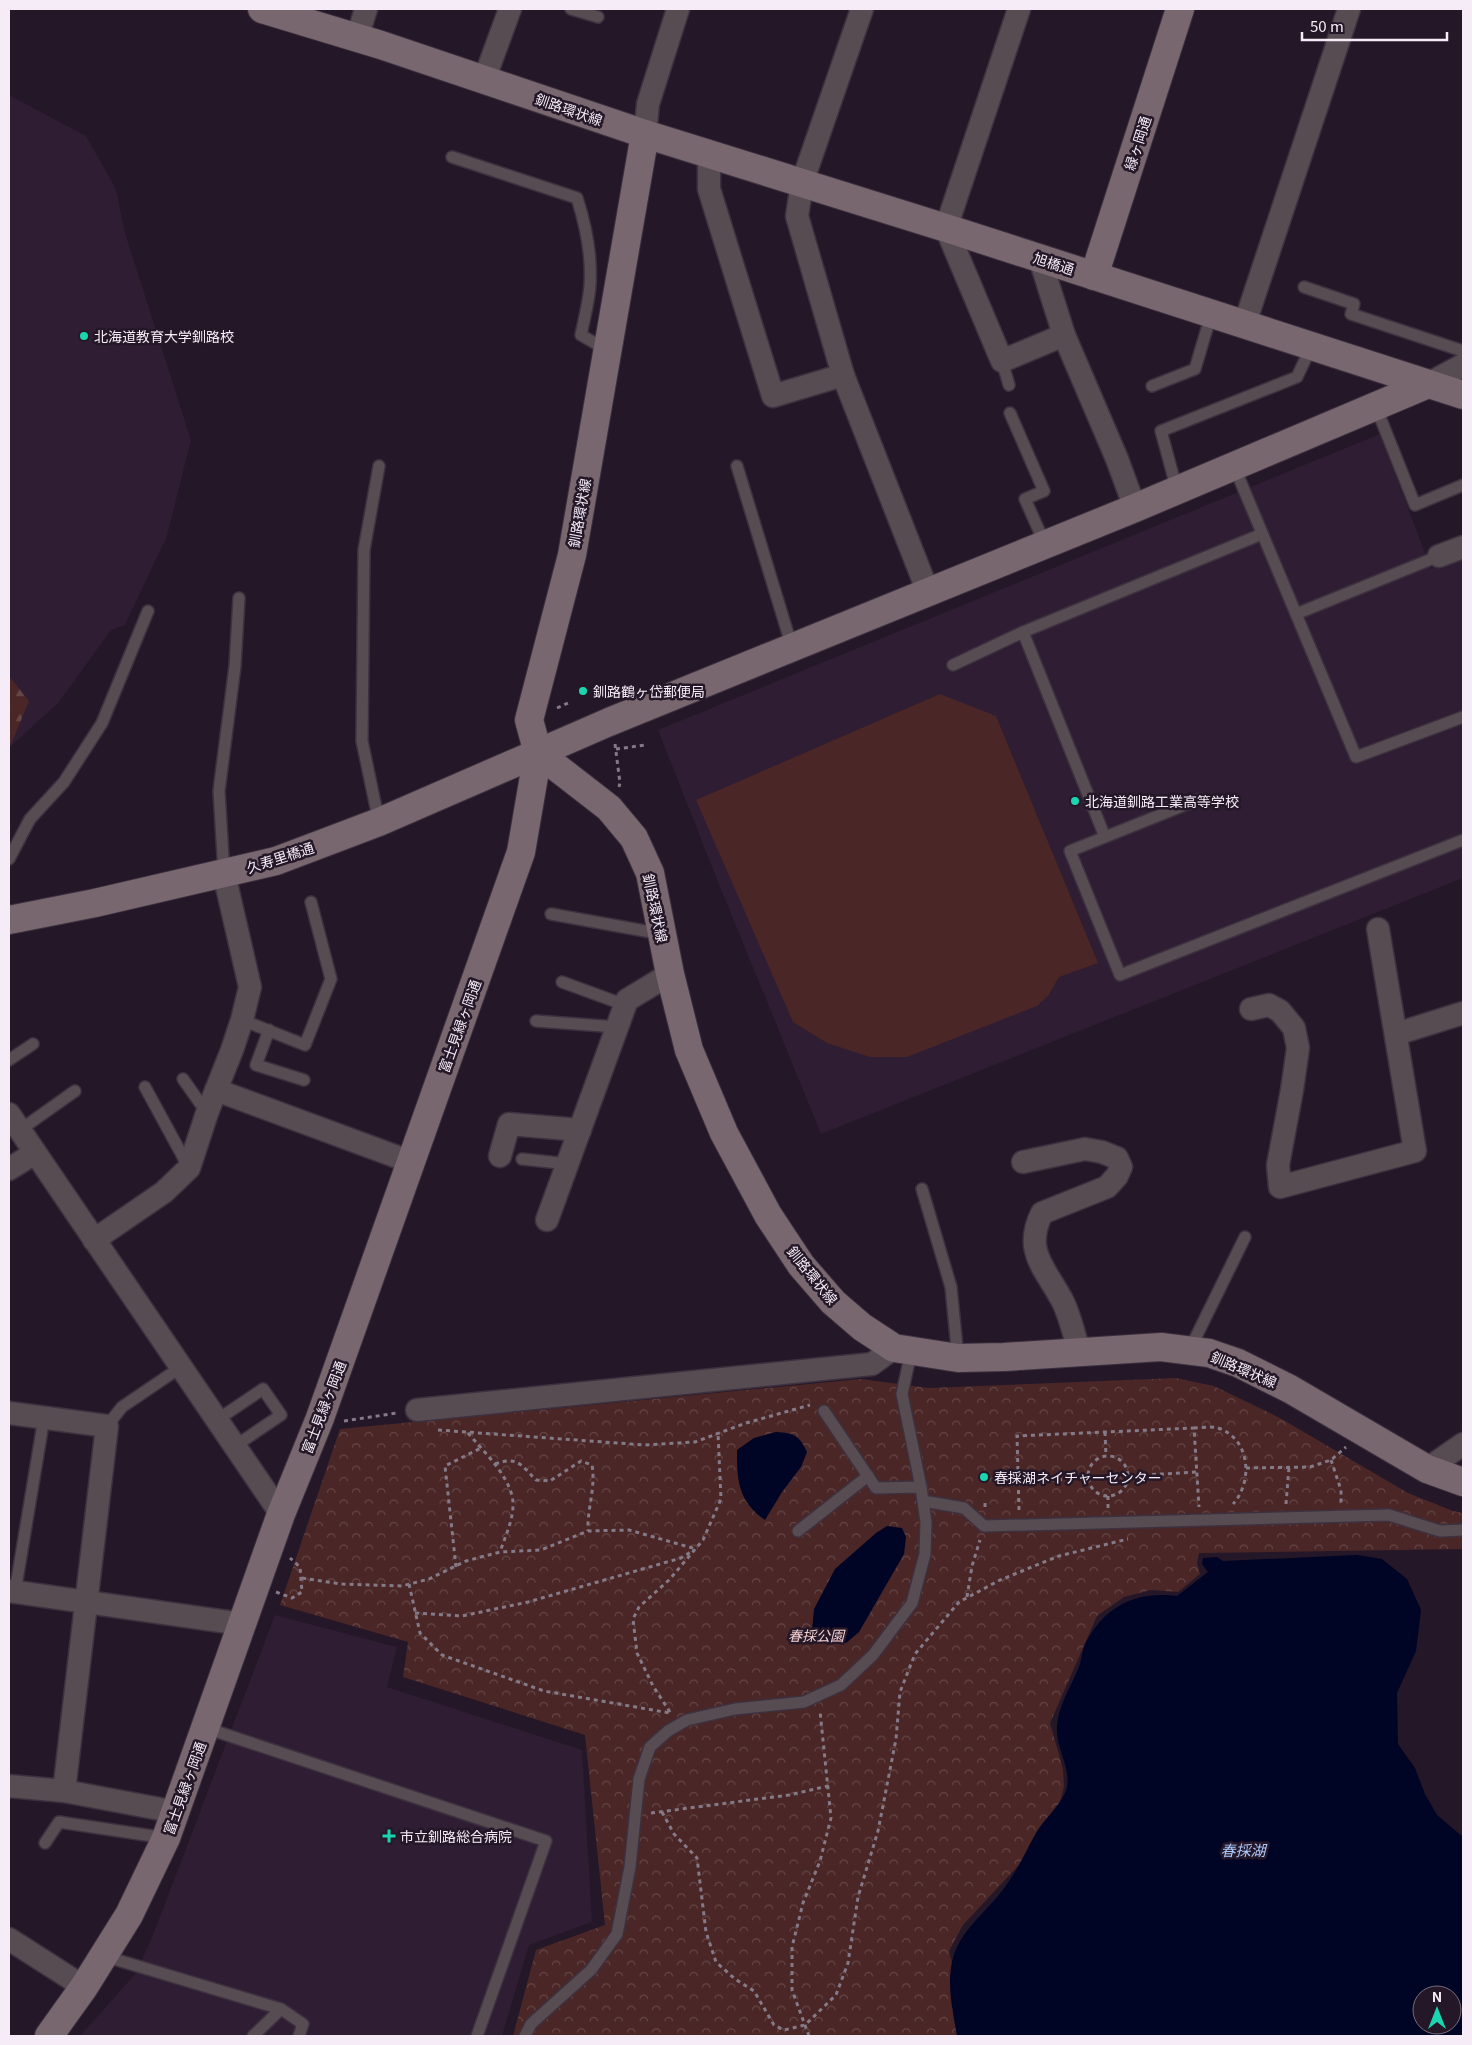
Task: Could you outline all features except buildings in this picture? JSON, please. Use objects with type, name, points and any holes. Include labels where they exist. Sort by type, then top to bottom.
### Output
[{"type":"street","name":"釧路環状線","points":[[262,9],[357,38],[645,134],[572,554],[529,720],[538,754],[609,808],[634,838],[650,873],[670,974],[689,1050],[724,1133],[768,1215],[801,1265],[833,1302],[862,1327],[903,1350],[958,1358],[1161,1347],[1190,1349],[1209,1353],[1238,1363],[1290,1388],[1427,1469],[1463,1482]]},
{"type":"street","points":[[357,38],[366,9]]},
{"type":"street","points":[[484,80],[510,9]]},
{"type":"street","points":[[645,134],[648,104],[678,9]]},
{"type":"street","points":[[862,9],[802,183],[797,216],[843,375],[928,592]]},
{"type":"street","points":[[1019,9],[946,228],[1002,361],[1064,335]]},
{"type":"street","name":"緑ヶ岡通","points":[[1094,276],[1180,9]]},
{"type":"street","points":[[1244,326],[1350,9]]},
{"type":"street","name":"旭橋通","points":[[645,134],[946,228],[1244,326],[1463,395]]},
{"type":"street","points":[[709,153],[709,189],[773,396],[843,375]]},
{"type":"street","points":[[1040,259],[1064,335],[1117,459],[1135,508]]},
{"type":"street","points":[[1428,384],[1463,365]]},
{"type":"street","name":"久寿里橋通","points":[[9,920],[276,861],[379,822],[609,722],[1135,508],[1428,384]]},
{"type":"street","points":[[1439,556],[1463,547]]},
{"type":"street","name":"富士見緑ヶ岡通","points":[[49,2036],[84,1987],[134,1906],[176,1812],[281,1514],[320,1418],[522,852],[538,754]]},
{"type":"street","points":[[94,1240],[164,1192],[189,1168],[207,1113],[242,1020],[250,987],[224,874]]},
{"type":"street","points":[[1251,1009],[1269,1005],[1280,1011],[1294,1028],[1298,1048],[1278,1164],[1280,1187],[1415,1151],[1378,929]]},
{"type":"street","points":[[547,1220],[569,1164],[627,1000],[670,974]]},
{"type":"street","points":[[1396,1034],[1463,1014]]},
{"type":"street","points":[[216,1090],[411,1162]]},
{"type":"street","points":[[14,1122],[281,1514]]},
{"type":"street","points":[[500,1156],[509,1124],[580,1130]]},
{"type":"street","points":[[1024,1162],[1085,1149],[1102,1152],[1117,1158],[1121,1167],[1117,1176],[1107,1187],[1042,1213],[1035,1226],[1034,1245],[1039,1264],[1063,1302],[1079,1351]]},
{"type":"street","points":[[9,1169],[35,1153]]},
{"type":"street","points":[[417,1410],[872,1364],[903,1350]]},
{"type":"street","points":[[9,1413],[107,1426],[64,1791]]},
{"type":"street","points":[[1427,1469],[1463,1444]]},
{"type":"street","points":[[12,1591],[242,1624]]},
{"type":"street","points":[[9,1786],[64,1791],[176,1812]]},
{"type":"street","points":[[9,1939],[84,1987]]},
{"type":"lane","points":[[571,9],[598,17]]},
{"type":"lane","points":[[452,157],[577,198],[586,225],[590,266],[590,287],[581,335],[607,350]]},
{"type":"lane","points":[[1304,287],[1354,304],[1351,314],[1463,351]]},
{"type":"lane","points":[[1152,386],[1195,369],[1211,315]]},
{"type":"lane","points":[[1177,490],[1160,431],[1297,376],[1311,347]]},
{"type":"lane","points":[[1002,361],[1009,385]]},
{"type":"lane","points":[[1376,407],[1415,505],[1463,485]]},
{"type":"lane","points":[[1010,413],[1044,491],[1025,498],[1046,544]]},
{"type":"lane","points":[[379,466],[364,550],[362,741],[379,822]]},
{"type":"lane","points":[[736,466],[792,647]]},
{"type":"lane","points":[[1234,466],[1356,757],[1463,717]]},
{"type":"lane","points":[[953,665],[1023,632],[1262,534]]},
{"type":"lane","points":[[1296,614],[1439,556]]},
{"type":"lane","points":[[224,874],[219,791],[235,666],[239,598]]},
{"type":"lane","points":[[9,859],[30,820],[64,782],[102,723],[148,611]]},
{"type":"lane","points":[[1023,632],[1105,837]]},
{"type":"lane","points":[[1200,798],[1070,851],[1120,975],[1463,840]]},
{"type":"lane","points":[[242,1020],[305,1045],[330,979],[311,902]]},
{"type":"lane","points":[[550,914],[662,934]]},
{"type":"lane","points":[[562,982],[625,1006]]},
{"type":"lane","points":[[536,1021],[617,1027]]},
{"type":"lane","points":[[269,1030],[256,1065],[304,1080]]},
{"type":"lane","points":[[9,1060],[33,1044]]},
{"type":"lane","points":[[183,1079],[207,1113]]},
{"type":"lane","points":[[145,1087],[189,1168]]},
{"type":"lane","points":[[14,1122],[74,1091]]},
{"type":"lane","points":[[522,1159],[569,1164]]},
{"type":"lane","points":[[922,1189],[951,1287],[958,1358]]},
{"type":"lane","points":[[1190,1349],[1245,1237]]},
{"type":"lane","points":[[525,2036],[531,2024],[591,1970],[617,1934],[630,1867],[639,1779],[650,1747],[668,1731],[687,1720],[735,1708],[804,1702],[840,1685],[873,1655],[912,1603],[925,1554],[926,1522],[921,1487],[902,1394],[903,1350]]},
{"type":"lane","points":[[107,1426],[122,1407],[181,1367]]},
{"type":"lane","points":[[217,1420],[263,1389],[281,1415],[235,1446]]},
{"type":"lane","points":[[824,1411],[876,1488],[921,1487]]},
{"type":"lane","points":[[12,1591],[44,1418]]},
{"type":"lane","points":[[798,1531],[868,1476]]},
{"type":"lane","points":[[923,1501],[964,1508],[984,1526],[1389,1515],[1440,1530],[1463,1530]]},
{"type":"lane","points":[[206,1728],[546,1841],[477,2036]]},
{"type":"lane","points":[[46,1843],[59,1822],[166,1838]]},
{"type":"lane","points":[[104,1956],[281,2009],[303,2024],[298,2036]]},
{"type":"lane","points":[[253,2036],[281,2009]]},
{"type":"path","points":[[609,722],[616,749],[620,783],[609,808]]},
{"type":"path","points":[[616,749],[646,745]]},
{"type":"path","points":[[336,1422],[417,1410],[439,1430],[645,1445],[695,1442],[746,1423],[812,1405],[824,1411]]},
{"type":"path","points":[[1020,1526],[1017,1436],[1194,1428],[1217,1428],[1229,1434],[1240,1444],[1245,1458],[1246,1476],[1240,1496],[1230,1507],[1200,1519],[1194,1428]]},
{"type":"path","points":[[468,1432],[504,1475],[513,1505],[510,1526],[500,1552]]},
{"type":"path","points":[[1105,1432],[1106,1456]]},
{"type":"path","points":[[679,1725],[653,1686],[637,1654],[632,1619],[639,1607],[669,1580],[704,1540],[721,1499],[718,1433]]},
{"type":"path","points":[[1246,1468],[1310,1467],[1331,1460],[1346,1446]]},
{"type":"path","points":[[456,1567],[445,1466],[481,1448]]},
{"type":"path","points":[[1106,1456],[1117,1458],[1122,1462],[1128,1476],[1123,1489],[1112,1496],[1100,1495],[1094,1491],[1088,1478],[1088,1472],[1094,1462],[1106,1456]]},
{"type":"path","points":[[494,1464],[508,1460],[518,1462],[536,1480],[550,1481],[580,1461],[592,1465],[594,1479],[588,1531]]},
{"type":"path","points":[[1331,1460],[1341,1490],[1341,1516]]},
{"type":"path","points":[[1284,1517],[1289,1467]]},
{"type":"path","points":[[1128,1476],[1196,1472]]},
{"type":"path","points":[[1018,1482],[1088,1478]]},
{"type":"path","points":[[967,1598],[972,1566],[984,1526]]},
{"type":"path","points":[[302,1578],[341,1584],[402,1586],[429,1579],[466,1561],[500,1552],[541,1550],[588,1531],[629,1530],[696,1549]]},
{"type":"path","points":[[662,1812],[674,1834],[697,1858],[706,1932],[716,1962],[735,1979],[754,1991],[774,2025],[784,2030],[805,2025],[836,1995],[848,1963],[858,1897],[878,1831],[896,1739],[900,1692],[915,1654],[959,1602],[1000,1580],[1059,1556],[1131,1538]]},
{"type":"path","points":[[415,1613],[462,1616],[528,1602],[681,1558],[696,1549]]},
{"type":"path","points":[[275,1592],[292,1598],[302,1592],[300,1567],[288,1556]]},
{"type":"path","points":[[410,1584],[420,1633],[442,1655],[544,1691],[670,1713]]},
{"type":"path","points":[[810,2036],[792,1990],[792,1947],[803,1903],[820,1861],[831,1818],[818,1695]]},
{"type":"path","points":[[635,1815],[789,1795],[828,1786]]},
{"type":"shaded area","name":"北海道教育大学釧路校","points":[[9,95],[86,136],[116,189],[125,233],[191,440],[167,536],[125,625],[111,630],[59,702],[9,748]]},
{"type":"shaded area","name":"北海道釧路工業高等学校","points":[[1380,434],[1431,569],[1463,555],[1463,878],[821,1134],[658,730]]},
{"type":"shaded area","name":"市立釧路総合病院","points":[[275,1615],[397,1647],[387,1687],[582,1750],[592,1922],[529,1945],[502,2036],[80,2036],[136,1973],[153,1935]]},
{"type":"green space","points":[[9,676],[29,701],[9,749]]},
{"type":"green space","points":[[940,694],[996,716],[1098,963],[1059,977],[1048,996],[1037,1006],[907,1057],[870,1057],[827,1043],[793,1022],[696,800]]},
{"type":"green space","name":"春採公園","points":[[1176,1378],[1214,1386],[1280,1418],[1408,1493],[1453,1511],[1463,1513],[1463,1549],[1199,1553],[1197,1563],[1200,1574],[1178,1592],[1151,1590],[1124,1597],[1097,1616],[1050,1723],[1063,1769],[1064,1786],[1056,1819],[1041,1850],[1019,1865],[963,1925],[949,1951],[971,2036],[513,2036],[536,1950],[605,1925],[585,1735],[403,1677],[408,1642],[280,1605],[340,1429],[861,1379],[929,1388]]},
{"type":"water","points":[[776,1432],[792,1434],[798,1438],[807,1452],[801,1467],[782,1492],[765,1520],[756,1513],[744,1498],[739,1481],[737,1450],[754,1438]]},
{"type":"water","points":[[887,1526],[902,1528],[906,1537],[904,1554],[859,1632],[846,1643],[830,1643],[817,1638],[812,1630],[814,1609],[835,1569],[876,1533]]},
{"type":"water","name":"春採湖","points":[[1357,1555],[1382,1559],[1407,1579],[1421,1610],[1416,1651],[1397,1693],[1398,1744],[1415,1768],[1425,1794],[1437,1815],[1463,1837],[1463,2036],[957,2036],[950,1987],[953,1958],[968,1930],[1007,1884],[1039,1828],[1059,1804],[1065,1793],[1068,1778],[1058,1739],[1059,1714],[1079,1667],[1086,1642],[1103,1618],[1113,1610],[1124,1603],[1149,1596],[1177,1596],[1208,1572],[1202,1564],[1203,1558],[1217,1557],[1223,1561]]},
{"type":"place","name":"北海道教育大学釧路校","points":[[84,336]]},
{"type":"place","name":"釧路鶴ヶ岱郵便局","points":[[583,691]]},
{"type":"place","name":"北海道釧路工業高等学校","points":[[1075,801]]},
{"type":"place","name":"春採湖ネイチャーセンター","points":[[984,1477]]},
{"type":"place","name":"市立釧路総合病院","points":[[389,1836]]}]
